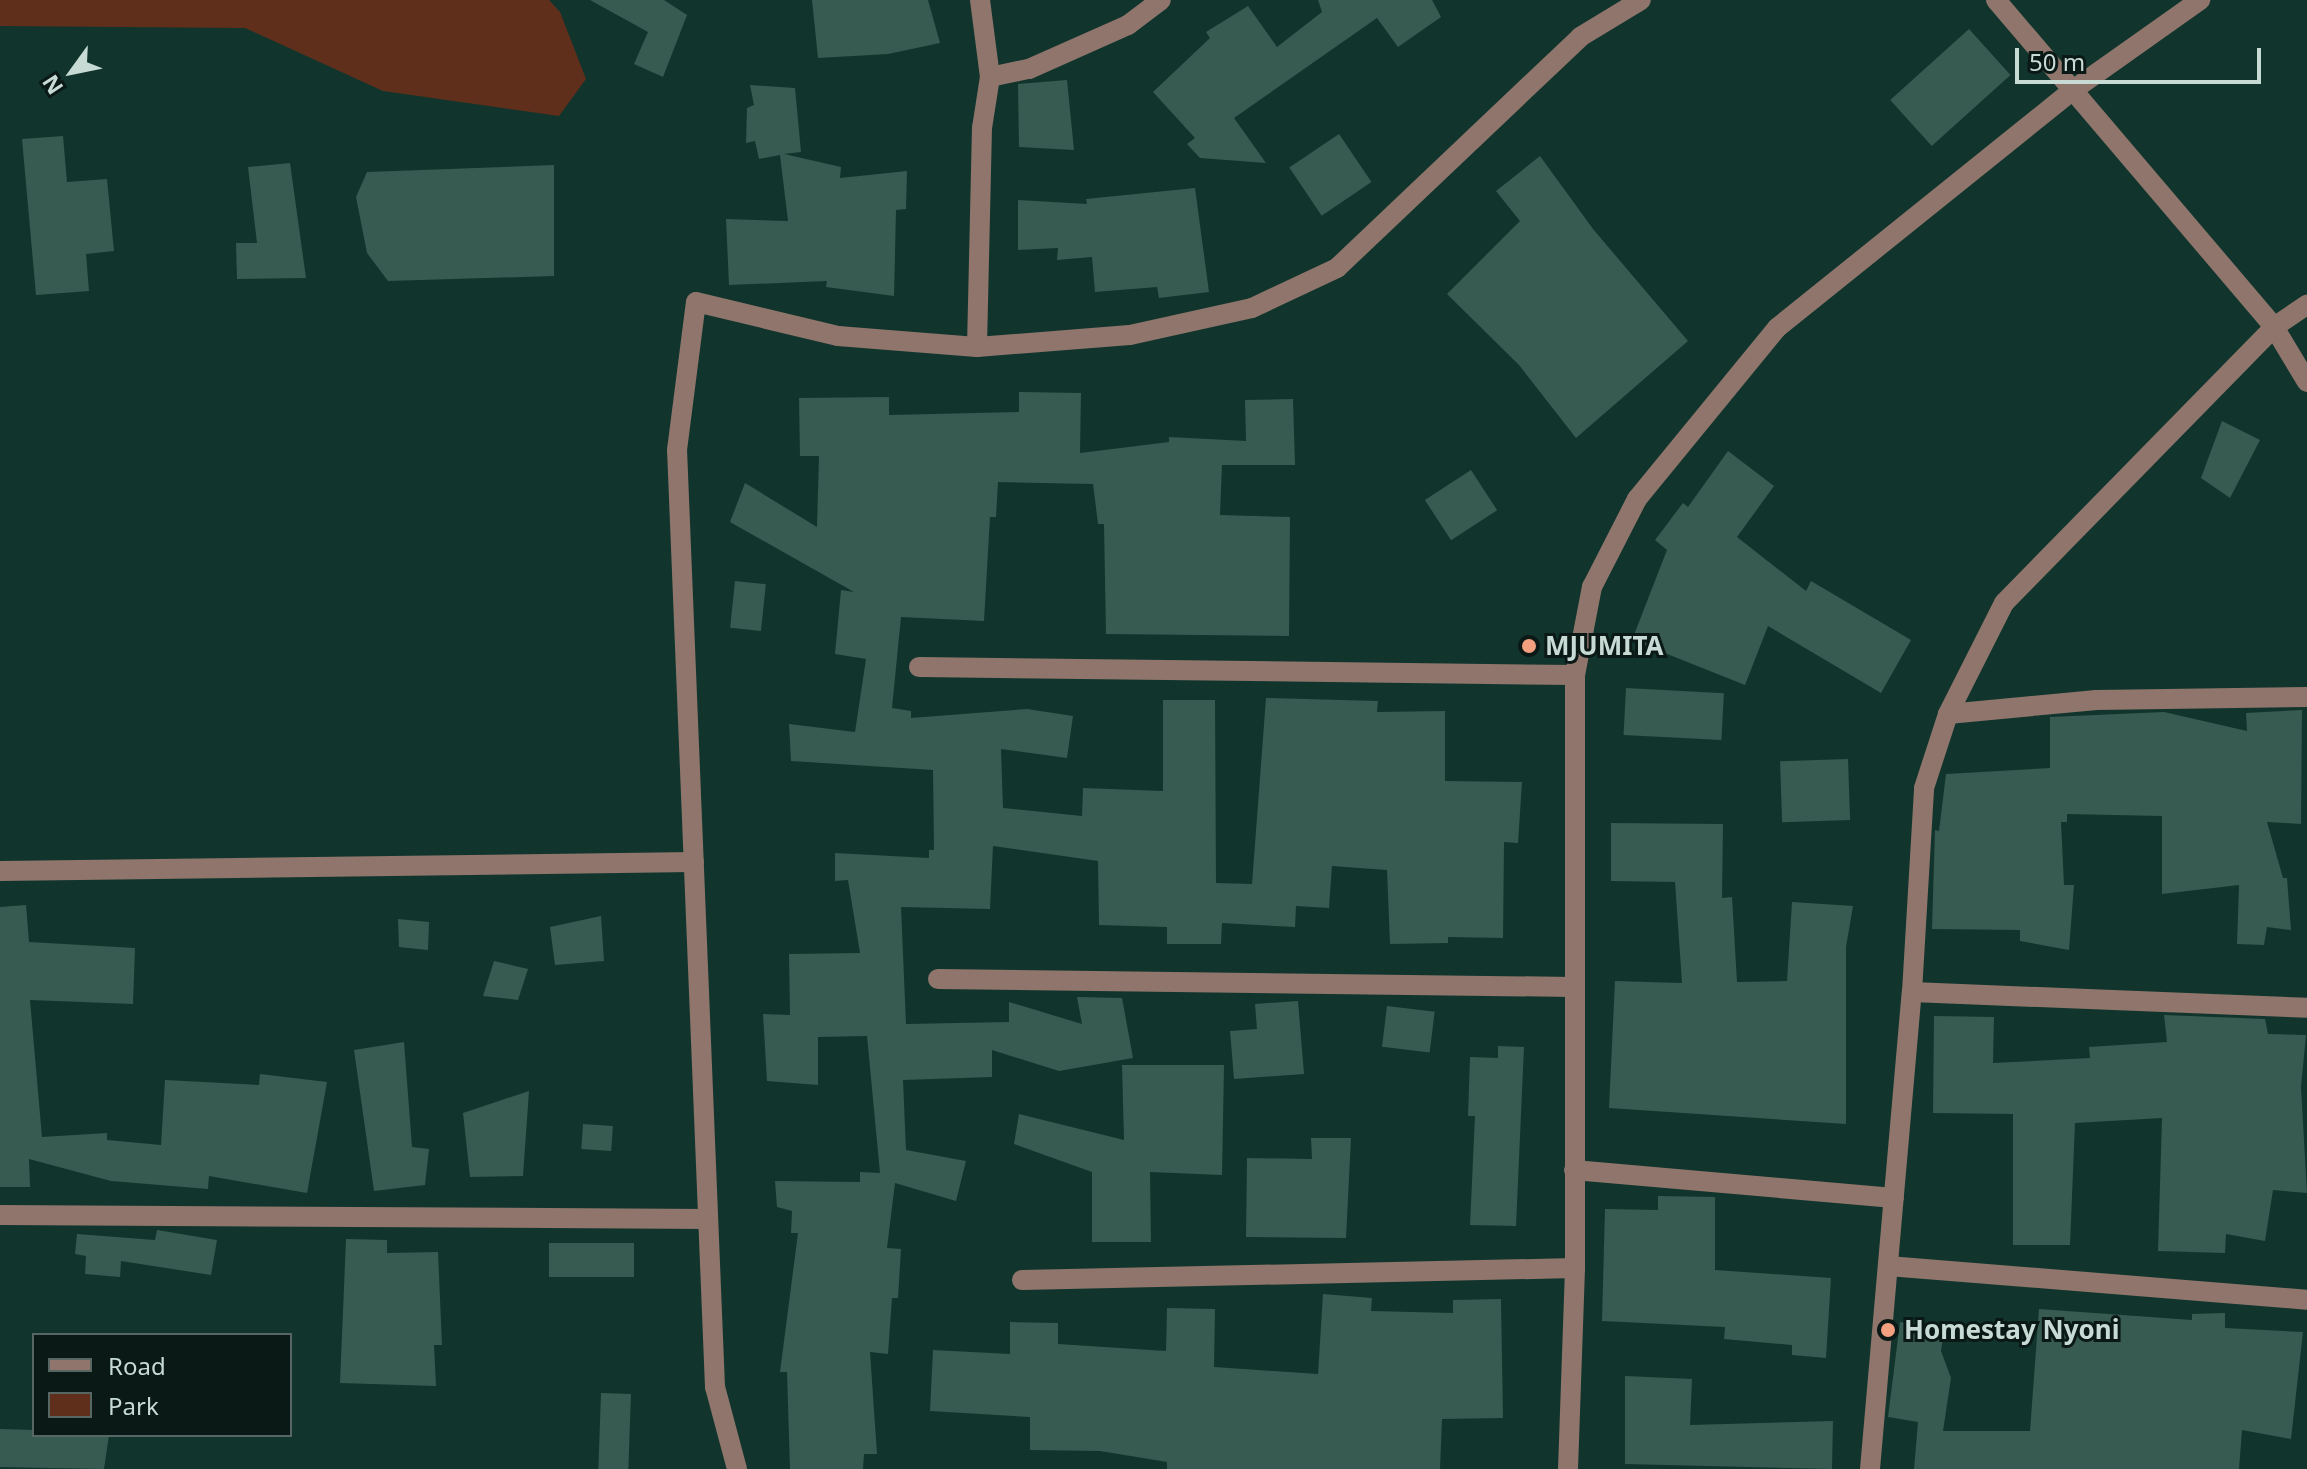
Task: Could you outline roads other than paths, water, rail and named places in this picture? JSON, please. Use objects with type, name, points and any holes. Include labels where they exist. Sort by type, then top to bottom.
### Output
[{"type":"street","points":[[977,347],[982,128],[990,77],[980,0]]},
{"type":"street","points":[[990,77],[1029,69],[1114,32],[1161,0]]},
{"type":"street","points":[[737,1469],[715,1387],[677,450],[696,302],[838,336],[977,347],[1130,335],[1252,308],[1337,268],[1580,37],[1641,0]]},
{"type":"street","points":[[1996,0],[2274,327],[2307,382]]},
{"type":"street","points":[[1568,1469],[1575,1268],[1572,987],[1575,675],[1592,587],[1637,499],[1777,328],[2073,90],[2200,0]]},
{"type":"street","points":[[1870,1469],[1912,992],[1924,788],[1948,714],[2004,603],[2274,327],[2307,305]]},
{"type":"street","points":[[919,667],[1575,675]]},
{"type":"street","points":[[1948,714],[2096,700],[2307,697]]},
{"type":"street","points":[[0,871],[694,862]]},
{"type":"street","points":[[938,979],[1572,987]]},
{"type":"street","points":[[1912,992],[2307,1008]]},
{"type":"street","points":[[1574,1170],[1894,1198]]},
{"type":"street","points":[[0,1215],[708,1219]]},
{"type":"street","points":[[1888,1266],[2307,1300]]},
{"type":"street","points":[[1022,1280],[1575,1268]]},
{"type":"place","name":"MJUMITA","points":[[1529,646]]},
{"type":"place","name":"Homestay Nyoni","points":[[1888,1330]]}]
